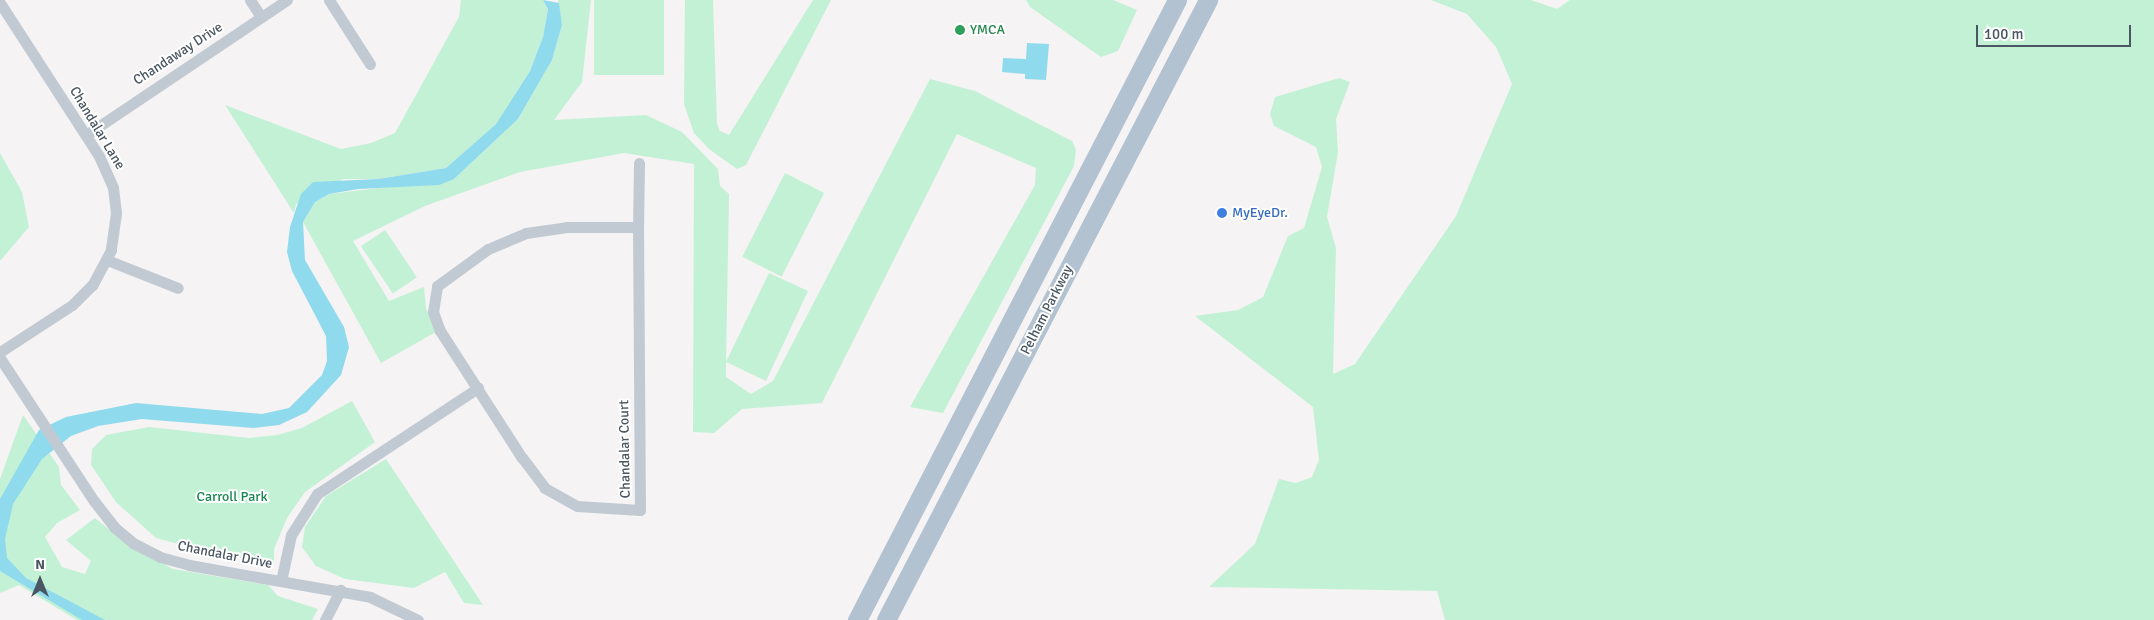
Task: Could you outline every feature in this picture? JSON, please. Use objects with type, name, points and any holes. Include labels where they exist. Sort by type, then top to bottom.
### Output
[{"type":"main road","name":"Pelham Parkway","points":[[857,620],[1177,0]]},
{"type":"main road","name":"Pelham Parkway","points":[[886,620],[1208,0]]},
{"type":"main road","points":[[1104,142],[1131,147]]},
{"type":"main road","points":[[951,438],[974,450]]},
{"type":"main road","points":[[880,575],[903,586]]},
{"type":"street","points":[[250,0],[261,17]]},
{"type":"street","name":"Chandaway Drive","points":[[86,135],[287,0]]},
{"type":"street","points":[[329,0],[370,64]]},
{"type":"street","name":"Chandalar Lane","points":[[0,2],[86,135],[110,179],[116,199],[115,237],[107,260],[82,297],[0,352]]},
{"type":"street","name":"Chandalar Court","points":[[638,227],[568,227],[526,233],[488,249],[442,281],[434,293],[435,321],[522,458],[552,494],[568,503],[585,508],[640,510],[639,163]]},
{"type":"street","points":[[107,260],[178,288]]},
{"type":"street","name":"Chandalar Drive","points":[[0,358],[68,462],[114,527],[142,548],[182,564],[340,590],[387,604],[418,620]]},
{"type":"street","points":[[281,581],[291,535],[317,494],[478,388]]},
{"type":"street","points":[[325,620],[340,590]]},
{"type":"green space","points":[[461,0],[543,0],[548,9],[543,37],[530,71],[496,124],[446,168],[378,179],[343,179],[296,204],[294,213],[225,105],[341,149],[371,143],[395,133],[459,17]]},
{"type":"green space","points":[[558,0],[591,0],[582,82],[554,120],[646,115],[682,132],[718,169],[720,186],[729,194],[726,377],[751,394],[773,381],[930,79],[975,91],[1072,141],[1076,150],[1074,166],[943,413],[910,407],[1035,185],[1036,168],[957,134],[822,403],[742,409],[714,433],[693,432],[694,164],[624,153],[520,172],[425,206],[353,241],[389,301],[424,287],[426,308],[436,332],[381,363],[303,222],[315,202],[329,194],[454,179],[518,119],[552,60],[562,25]]},
{"type":"green space","points":[[594,0],[664,0],[664,75],[594,75]]},
{"type":"green space","points":[[685,0],[713,0],[717,124],[720,131],[729,135],[813,0],[831,0],[746,165],[737,169],[709,149],[694,133],[684,104]]},
{"type":"green space","points":[[1026,0],[1113,0],[1137,10],[1118,51],[1101,57],[1030,7]]},
{"type":"green space","points":[[1431,0],[1531,0],[1557,9],[1570,0],[2154,0],[2154,620],[1445,620],[1437,591],[1209,587],[1255,544],[1279,479],[1296,483],[1312,477],[1319,460],[1313,407],[1195,316],[1238,310],[1263,297],[1288,236],[1304,228],[1322,167],[1316,147],[1274,126],[1270,114],[1275,97],[1339,78],[1350,82],[1336,119],[1338,152],[1327,217],[1336,248],[1333,374],[1355,364],[1456,216],[1512,84],[1496,47],[1467,14]]},
{"type":"green space","points":[[0,153],[22,192],[29,227],[0,261]]},
{"type":"green space","points":[[785,173],[824,193],[782,277],[742,257]]},
{"type":"green space","points":[[385,230],[417,277],[393,293],[361,246]]},
{"type":"green space","points":[[769,273],[808,291],[766,381],[726,362]]},
{"type":"green space","name":"Carroll Park","points":[[352,401],[375,442],[305,492],[287,518],[274,549],[274,563],[220,555],[156,538],[116,502],[91,465],[92,449],[106,435],[149,427],[249,438],[277,435],[302,428]]},
{"type":"green space","points":[[23,415],[59,467],[61,485],[80,510],[57,523],[45,537],[62,567],[85,574],[91,561],[66,540],[95,518],[127,544],[173,569],[268,585],[278,596],[318,609],[312,620],[77,620],[19,585],[0,593],[0,479]]},
{"type":"green space","points":[[386,459],[483,605],[464,603],[445,572],[414,588],[345,579],[316,566],[302,547],[305,527],[326,496]]},
{"type":"water","points":[[543,0],[559,3],[562,25],[552,60],[518,119],[454,179],[439,185],[358,189],[329,194],[315,202],[303,222],[305,260],[344,327],[349,347],[341,375],[307,412],[279,425],[253,428],[142,419],[98,426],[71,436],[42,459],[13,504],[5,539],[7,558],[26,578],[105,620],[82,620],[0,571],[0,499],[39,430],[66,417],[136,403],[262,414],[289,408],[322,375],[327,361],[326,336],[292,271],[287,252],[290,227],[301,194],[313,182],[378,179],[446,168],[496,124],[530,71],[543,37],[548,9]]},
{"type":"water","points":[[1027,43],[1049,44],[1046,80],[1025,79],[1025,74],[1002,72],[1003,58],[1026,59]]},
{"type":"place","name":"YMCA","points":[[960,30]]},
{"type":"place","name":"MyEyeDr.","points":[[1222,213]]}]
